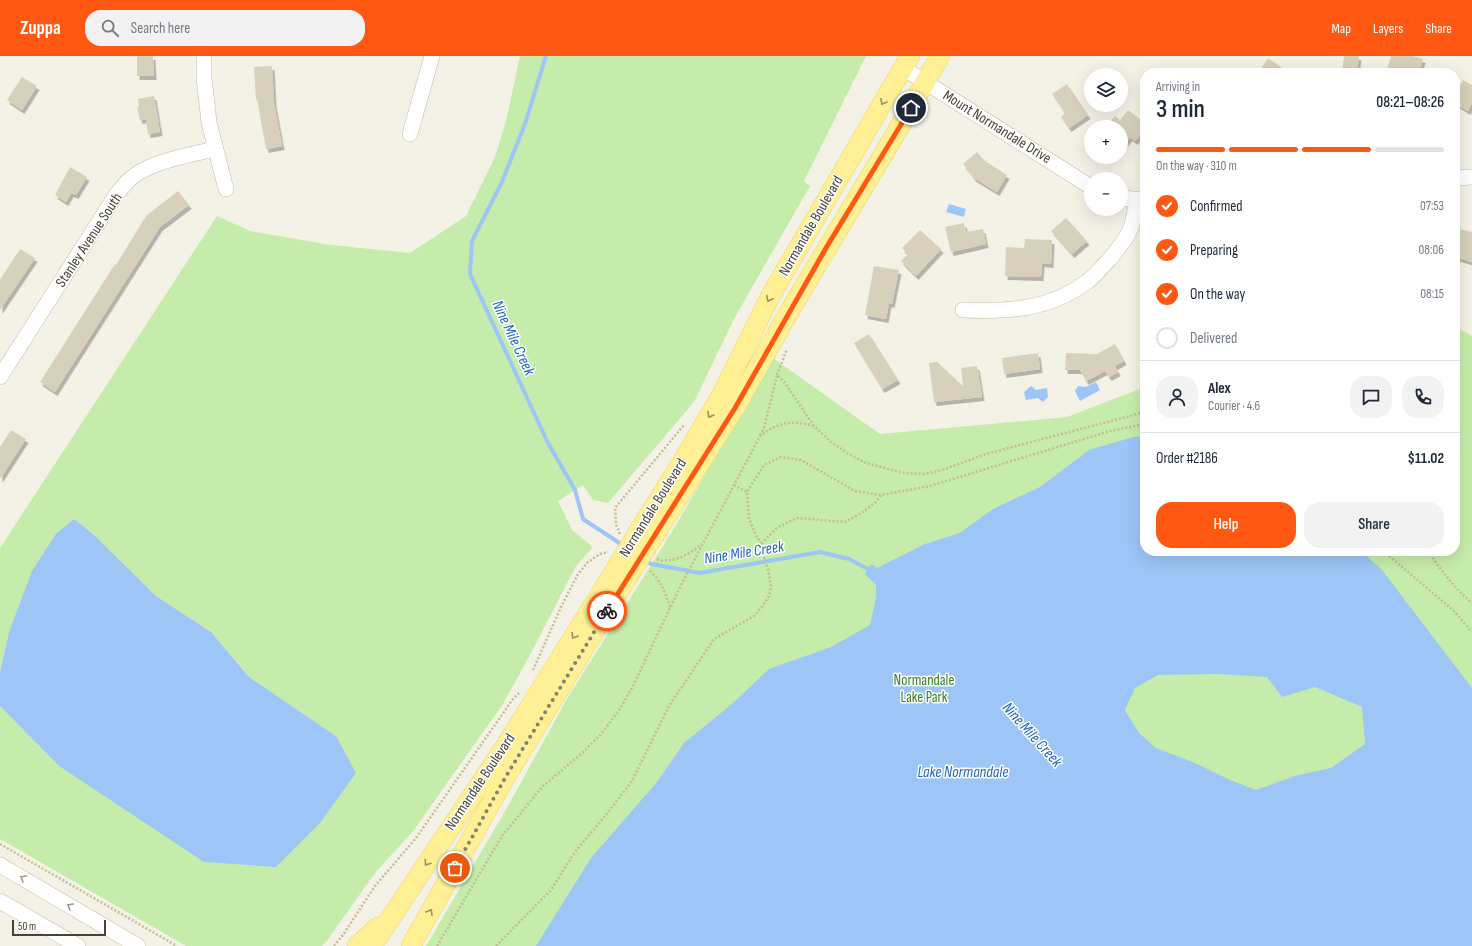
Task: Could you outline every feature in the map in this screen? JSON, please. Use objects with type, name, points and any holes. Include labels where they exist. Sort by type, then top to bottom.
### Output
[{"type":"main road","name":"Normandale Boulevard","points":[[372,946],[623,571],[646,534],[735,408],[826,248],[896,133],[940,56]]},
{"type":"main road","name":"Normandale Boulevard","points":[[646,534],[682,462],[722,394],[771,295],[906,62]]},
{"type":"main road","name":"Normandale Boulevard","points":[[410,946],[623,571]]},
{"type":"main road","points":[[357,946],[392,916]]},
{"type":"street","points":[[204,56],[204,78],[209,122],[214,149],[226,189]]},
{"type":"street","points":[[410,134],[432,56]]},
{"type":"street","name":"Mount Normandale Drive","points":[[906,62],[926,82],[1084,183]]},
{"type":"street","name":"Stanley Avenue South","points":[[0,378],[116,195],[128,180],[144,170],[162,163],[214,149]]},
{"type":"street","points":[[1460,178],[1472,177]]},
{"type":"street","points":[[1128,199],[1140,200]]},
{"type":"street","points":[[963,310],[1018,310],[1050,302],[1072,292],[1089,281],[1112,257],[1131,229],[1140,203]]},
{"type":"street","points":[[0,865],[130,944]]},
{"type":"street","points":[[0,901],[78,946]]},
{"type":"path","points":[[437,946],[502,836],[542,787],[582,753],[601,734],[618,712],[636,680],[681,586],[764,428],[777,375],[789,388],[814,426],[847,453],[866,463],[904,473],[924,474],[942,470],[986,454],[1140,413]]},
{"type":"path","points":[[760,436],[771,428],[785,422],[814,426]]},
{"type":"path","points":[[496,946],[551,890],[575,852],[632,781],[669,706],[714,639],[754,616],[769,596],[771,586],[768,569],[762,551],[762,544],[756,536],[750,518],[747,492],[764,466],[781,457],[801,460],[855,491],[880,495],[930,486],[1110,431],[1140,425]]},
{"type":"path","points":[[734,485],[747,492]]},
{"type":"path","points":[[762,544],[778,527],[797,518],[845,522],[860,514],[876,502],[880,495]]},
{"type":"path","points":[[1389,556],[1453,610],[1472,632]]},
{"type":"path","points":[[1432,556],[1460,593],[1472,603]]},
{"type":"path","points":[[334,946],[343,935],[375,886],[416,838],[513,699]]},
{"type":"path","points":[[0,844],[177,946]]},
{"type":"green space","points":[[520,56],[866,56],[804,181],[810,186],[734,319],[694,402],[608,503],[593,500],[583,485],[558,501],[572,530],[593,547],[576,566],[503,704],[414,830],[375,873],[322,946],[186,946],[0,839],[0,706],[59,766],[143,821],[336,736],[249,677],[211,632],[156,596],[93,534],[74,519],[9,632],[0,672],[0,548],[217,216],[250,231],[331,245],[410,253],[466,216],[495,157],[506,121]]},
{"type":"green space","name":"Lake Normandale","points":[[1460,329],[1472,336],[1472,946],[426,946],[508,806],[568,697],[670,535],[773,358],[880,434],[1067,417],[1140,389],[1140,556],[1460,556]]},
{"type":"water","points":[[949,204],[966,209],[964,217],[946,212]]},
{"type":"water","points":[[1096,382],[1100,390],[1080,401],[1075,391],[1078,386],[1086,387]]},
{"type":"water","points":[[1031,386],[1036,390],[1047,388],[1048,397],[1043,402],[1038,398],[1026,400],[1024,392]]},
{"type":"water","name":"Lake Normandale","points":[[1140,436],[1140,556],[1367,556],[1382,570],[1472,688],[1472,946],[536,946],[591,858],[657,782],[684,743],[733,703],[769,669],[831,647],[870,625],[876,597],[876,585],[865,574],[871,564],[877,568],[925,544],[960,533],[993,509],[1040,487],[1089,450],[1133,437]],"holes":[[[1218,674],[1267,677],[1282,697],[1315,687],[1362,707],[1365,744],[1331,768],[1295,776],[1256,790],[1230,780],[1195,763],[1156,748],[1139,733],[1125,710],[1135,688],[1158,675]]]},
{"type":"water","points":[[74,519],[93,534],[156,596],[211,632],[249,677],[336,736],[356,773],[320,823],[276,867],[204,862],[59,766],[0,706],[0,672],[9,632],[32,571],[56,534]]},
{"type":"building","points":[[137,56],[153,56],[154,76],[137,76]]},
{"type":"building","points":[[1344,56],[1359,56],[1358,68],[1343,68]]},
{"type":"building","points":[[1391,56],[1413,56],[1423,59],[1420,68],[1387,68]]},
{"type":"building","points":[[1268,58],[1283,68],[1261,68]]},
{"type":"building","points":[[272,66],[274,103],[282,146],[266,149],[257,99],[256,100],[254,67]]},
{"type":"building","points":[[22,77],[37,86],[22,110],[7,100]]},
{"type":"building","points":[[1463,80],[1472,85],[1472,103],[1468,111],[1460,106],[1460,85]]},
{"type":"building","points":[[1067,84],[1084,109],[1084,112],[1088,115],[1069,128],[1061,117],[1065,113],[1052,94]]},
{"type":"building","points":[[154,96],[160,132],[148,134],[146,119],[140,120],[137,107],[139,107],[138,99]]},
{"type":"building","points":[[1128,110],[1140,119],[1140,135],[1135,141],[1130,137],[1128,139],[1128,120],[1120,120],[1128,112]]},
{"type":"building","points":[[1115,116],[1120,120],[1112,120]]},
{"type":"building","points":[[977,152],[985,161],[1007,175],[997,192],[974,178],[963,164]]},
{"type":"building","points":[[70,167],[87,177],[76,195],[71,193],[66,202],[55,195]]},
{"type":"building","points":[[178,191],[189,205],[160,227],[55,392],[40,382],[146,216]]},
{"type":"building","points":[[1066,218],[1087,241],[1072,254],[1051,231]]},
{"type":"building","points":[[964,223],[966,232],[983,229],[986,244],[951,252],[945,227]]},
{"type":"building","points":[[1460,229],[1472,232],[1472,262],[1460,258]]},
{"type":"building","points":[[920,230],[941,249],[916,276],[901,261],[908,254],[902,248]]},
{"type":"building","points":[[1025,239],[1052,240],[1051,264],[1042,263],[1041,277],[1005,276],[1006,247],[1024,248]]},
{"type":"building","points":[[20,249],[35,258],[0,310],[0,280]]},
{"type":"building","points":[[874,266],[899,270],[892,304],[889,303],[886,319],[865,315]]},
{"type":"building","points":[[869,334],[898,380],[882,389],[854,343]]},
{"type":"building","points":[[1115,344],[1124,361],[1115,366],[1118,372],[1109,377],[1105,371],[1086,381],[1080,370],[1065,370],[1066,353],[1097,354]]},
{"type":"building","points":[[1038,353],[1040,369],[1004,374],[1002,358]]},
{"type":"building","points":[[937,362],[963,386],[961,368],[977,366],[982,397],[934,402],[929,363]]},
{"type":"building","points":[[11,430],[26,439],[0,479],[0,447]]},
{"type":"waterway","name":"Nine Mile Creek","points":[[546,56],[525,124],[502,182],[472,241],[470,274],[547,441],[575,490],[583,519],[624,546]]},
{"type":"waterway","name":"Nine Mile Creek","points":[[645,560],[651,564],[700,573],[820,552],[849,559],[868,569],[871,573]]},
{"type":"way so far","points":[[455,868],[505,778],[607,611]]},
{"type":"route","points":[[607,611],[735,408],[826,248],[911,108]]},
{"type":"park label","name":"Normandale Lake Park","points":[[924,688]]}]
